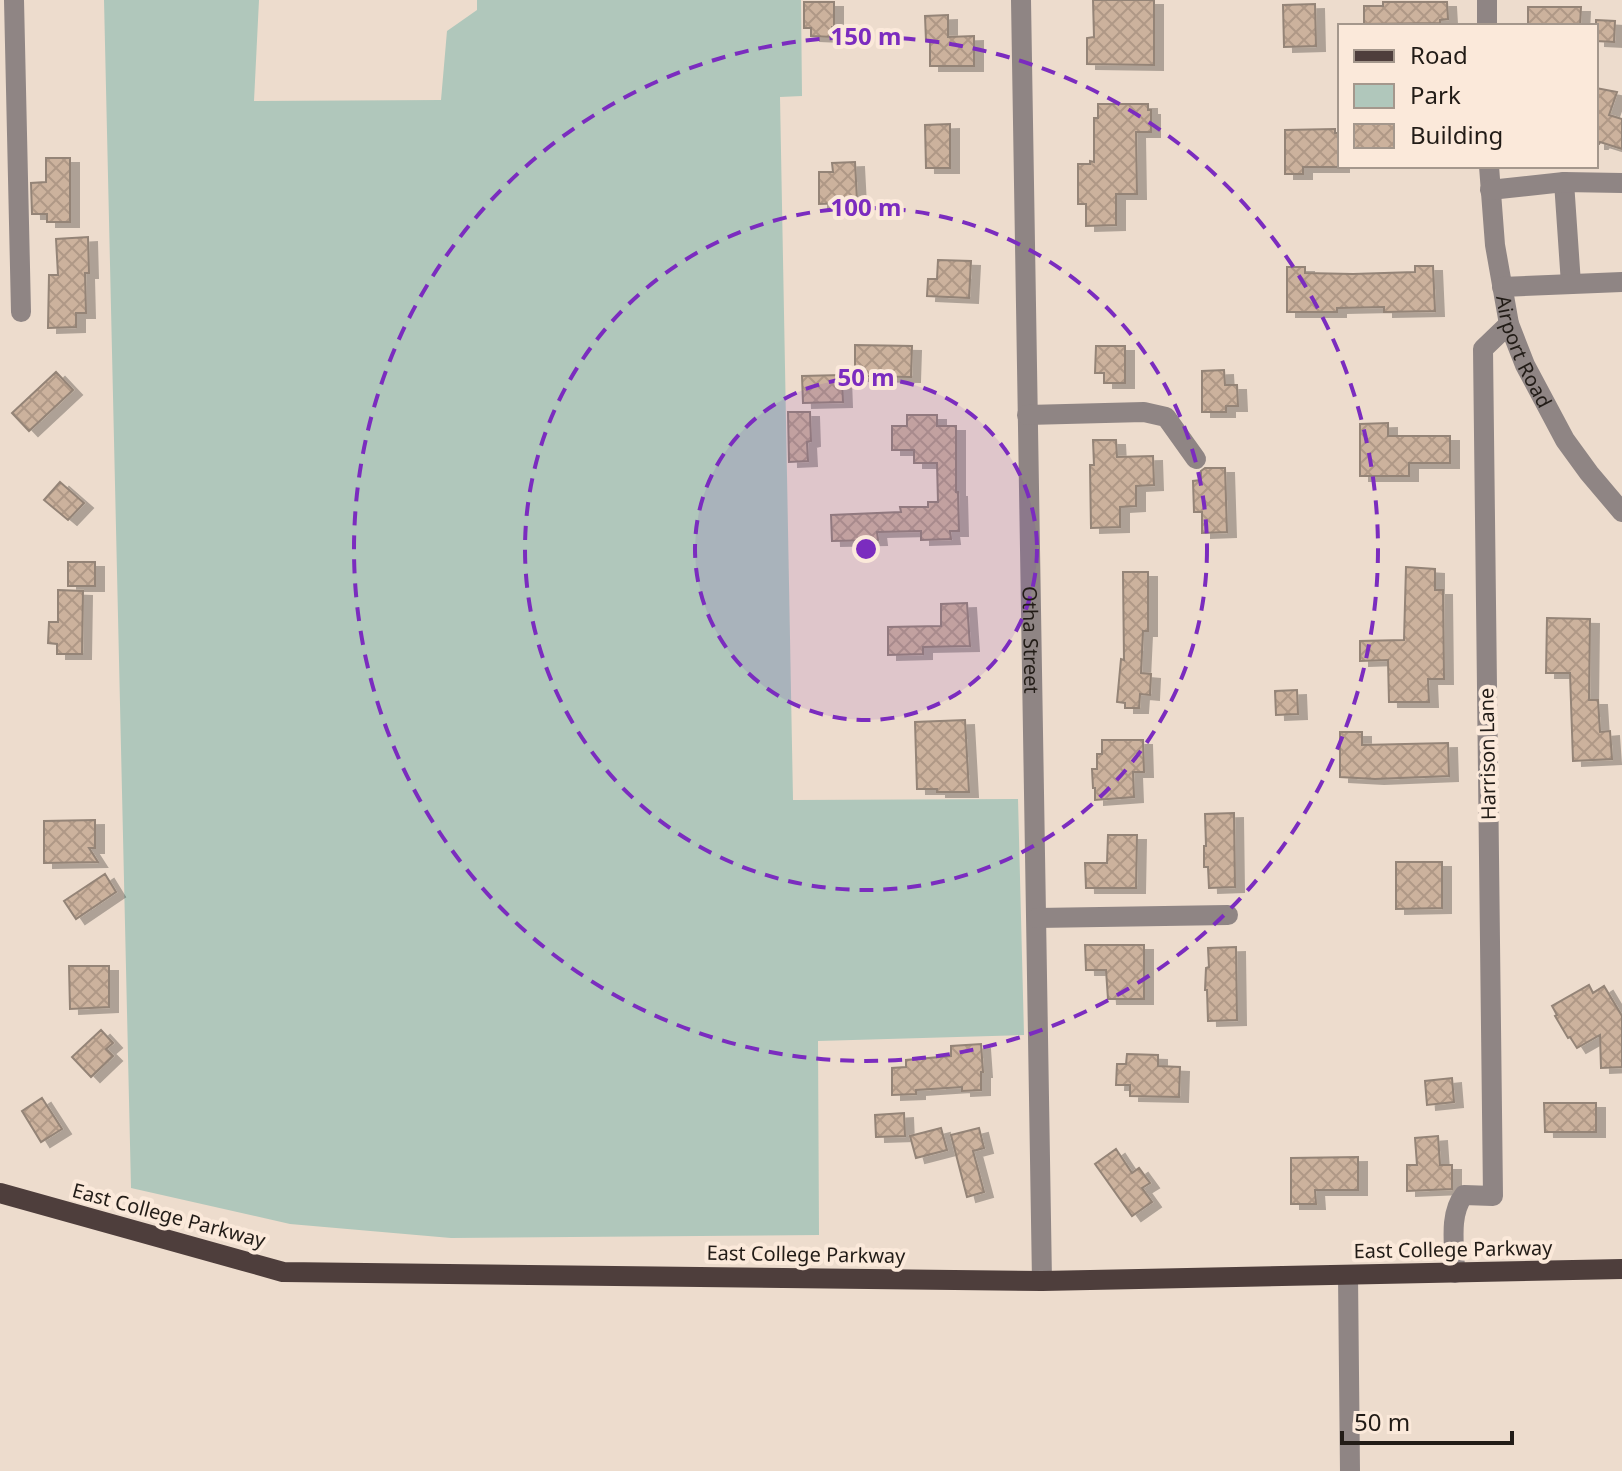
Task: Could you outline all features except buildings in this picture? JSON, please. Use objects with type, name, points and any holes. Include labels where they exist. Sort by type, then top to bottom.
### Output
[{"type":"main road","name":"East College Parkway","points":[[0,1193],[283,1272],[1042,1281],[1622,1269]]},
{"type":"street","points":[[14,0],[21,312]]},
{"type":"street","name":"Otha Street","points":[[1021,0],[1042,1281]]},
{"type":"street","points":[[1487,0],[1487,24]]},
{"type":"street","name":"Airport Road","points":[[1489,168],[1509,324],[1525,365],[1565,440],[1622,512]]},
{"type":"street","points":[[1490,190],[1564,182],[1622,183]]},
{"type":"street","points":[[1564,182],[1571,284]]},
{"type":"street","points":[[1502,287],[1622,282]]},
{"type":"street","name":"Harrison Lane","points":[[1455,1273],[1457,1204],[1464,1195],[1493,1196],[1483,349],[1509,324]]},
{"type":"street","points":[[1027,415],[1144,412],[1166,417],[1196,459]]},
{"type":"street","points":[[1037,918],[1228,915]]},
{"type":"street","points":[[1348,1275],[1350,1471]]},
{"type":"green space","points":[[104,0],[259,0],[254,101],[441,100],[447,31],[477,10],[477,0],[801,0],[802,96],[780,97],[793,800],[1018,799],[1024,1035],[818,1041],[819,1235],[451,1238],[290,1224],[131,1188]]}]
